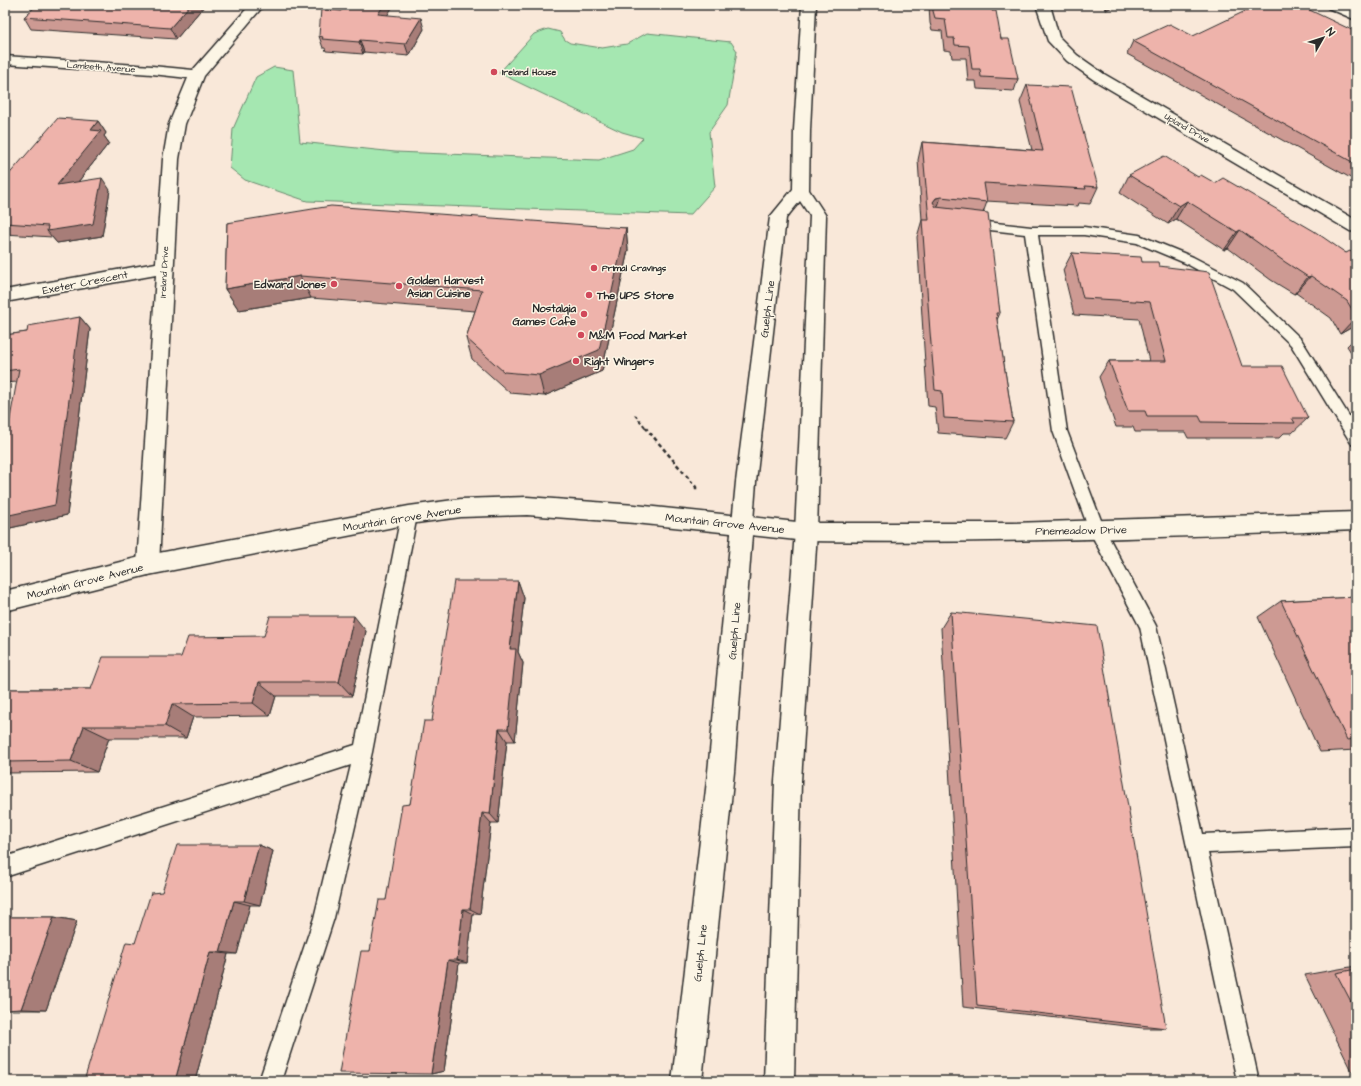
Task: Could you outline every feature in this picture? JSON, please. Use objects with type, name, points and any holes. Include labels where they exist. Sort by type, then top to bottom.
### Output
[{"type":"street","name":"Ireland Drive","points":[[148,565],[171,159],[177,124],[197,75],[257,5]]},
{"type":"street","points":[[779,1081],[788,781],[806,532],[818,216],[801,190],[802,130],[809,5]]},
{"type":"street","name":"Upland Drive","points":[[1043,5],[1053,38],[1072,58],[1099,77],[1356,227]]},
{"type":"street","points":[[1333,5],[1356,16]]},
{"type":"street","name":"Lambeth Avenue","points":[[5,60],[152,70],[197,75]]},
{"type":"street","name":"Guelph Line","points":[[687,1081],[721,772],[747,474],[778,217],[801,190]]},
{"type":"street","name":"Exeter Crescent","points":[[5,296],[164,267]]},
{"type":"street","name":"Mountain Grove Avenue","points":[[5,601],[148,565],[409,515],[461,508],[528,506],[694,520],[806,532]]},
{"type":"street","name":"Pinemeadow Drive","points":[[806,532],[859,533],[1097,530],[1356,521]]},
{"type":"lane","points":[[957,222],[1031,231],[1084,231],[1139,239],[1189,260],[1238,286],[1296,342],[1356,439]]},
{"type":"lane","points":[[1031,231],[1060,431],[1097,530],[1148,626],[1248,1081]]},
{"type":"lane","points":[[270,1081],[324,918],[363,752],[409,515]]},
{"type":"lane","points":[[5,867],[363,752]]},
{"type":"lane","points":[[1195,844],[1356,837]]},
{"type":"path","points":[[635,415],[696,487],[694,520]]},
{"type":"green space","points":[[548,29],[560,32],[565,40],[570,43],[602,48],[627,44],[647,33],[731,42],[737,51],[728,105],[709,132],[715,187],[690,215],[307,201],[245,180],[230,168],[233,129],[256,77],[274,67],[293,70],[300,142],[395,152],[599,160],[633,149],[643,138],[622,132],[499,73],[534,34]]},
{"type":"building","points":[[37,5],[190,5],[170,28],[24,17]]},
{"type":"building","points":[[345,5],[384,5],[378,14],[421,18],[405,44],[360,40],[359,42],[322,39],[323,37],[319,36],[321,9],[341,11]]},
{"type":"building","points":[[933,5],[991,5],[992,11],[996,11],[1001,39],[1009,39],[1018,79],[981,77],[980,69],[972,69],[969,46],[955,45],[954,38],[948,38],[945,19],[935,18]]},
{"type":"building","points":[[1258,5],[1299,5],[1356,32],[1356,164],[1133,41],[1170,24],[1193,36]]},
{"type":"building","points":[[1027,85],[1071,87],[1098,187],[1085,186],[1086,189],[984,183],[987,202],[941,197],[936,198],[933,202],[936,207],[988,213],[1000,313],[996,313],[1013,422],[944,418],[942,391],[935,390],[930,332],[922,220],[929,220],[922,142],[1043,151]]},
{"type":"building","points":[[58,118],[98,121],[91,130],[101,131],[57,185],[102,178],[93,224],[47,231],[48,226],[5,223],[5,179]]},
{"type":"building","points":[[1164,156],[1198,177],[1201,175],[1215,183],[1223,178],[1314,231],[1346,253],[1350,251],[1356,256],[1356,316],[1347,301],[1311,276],[1308,277],[1285,262],[1240,230],[1237,232],[1187,201],[1179,206],[1129,175]]},
{"type":"building","points":[[331,206],[626,228],[599,350],[539,375],[504,372],[466,338],[482,290],[300,276],[225,289],[227,223]]},
{"type":"building","points":[[1072,253],[1141,257],[1142,262],[1158,262],[1159,266],[1209,272],[1242,366],[1282,366],[1308,418],[1292,418],[1295,423],[1202,422],[1199,416],[1147,416],[1145,411],[1128,411],[1109,361],[1166,361],[1150,302],[1083,298]]},
{"type":"building","points":[[80,317],[55,505],[5,516],[5,446],[19,369],[5,371],[5,335],[27,332],[28,326]]},
{"type":"building","points":[[454,581],[518,581],[510,649],[516,649],[508,729],[499,729],[490,814],[482,813],[470,909],[463,909],[457,960],[448,960],[431,1074],[339,1073],[361,951],[370,951],[379,900],[386,900],[402,805],[410,804],[424,721],[432,721]]},
{"type":"building","points":[[1356,597],[1356,739],[1347,740],[1281,601]]},
{"type":"building","points":[[951,612],[1097,626],[1166,1028],[977,1006]]},
{"type":"building","points":[[270,616],[354,616],[339,682],[259,682],[253,703],[172,704],[165,726],[84,726],[71,761],[5,762],[5,689],[91,689],[103,657],[181,657],[188,637],[264,636]]},
{"type":"building","points":[[177,845],[259,845],[244,901],[234,901],[220,952],[210,952],[175,1081],[84,1081],[126,942],[135,943],[151,893],[162,892]]},
{"type":"building","points":[[5,917],[54,917],[21,1009],[5,1010]]},
{"type":"building","points":[[1356,969],[1356,1011],[1336,973]]},
{"type":"place","name":"Ireland House","points":[[494,72]]},
{"type":"place","name":"Primal Cravings","points":[[594,268]]},
{"type":"place","name":"Edward Jones","points":[[334,284]]},
{"type":"place","name":"Golden Harvest Asian Cuisine","points":[[399,286]]},
{"type":"place","name":"The UPS Store","points":[[589,295]]},
{"type":"place","name":"Nostalgia Games Cafe","points":[[584,314]]},
{"type":"place","name":"M&M Food Market","points":[[581,335]]},
{"type":"place","name":"Right Wingers","points":[[576,361]]}]
